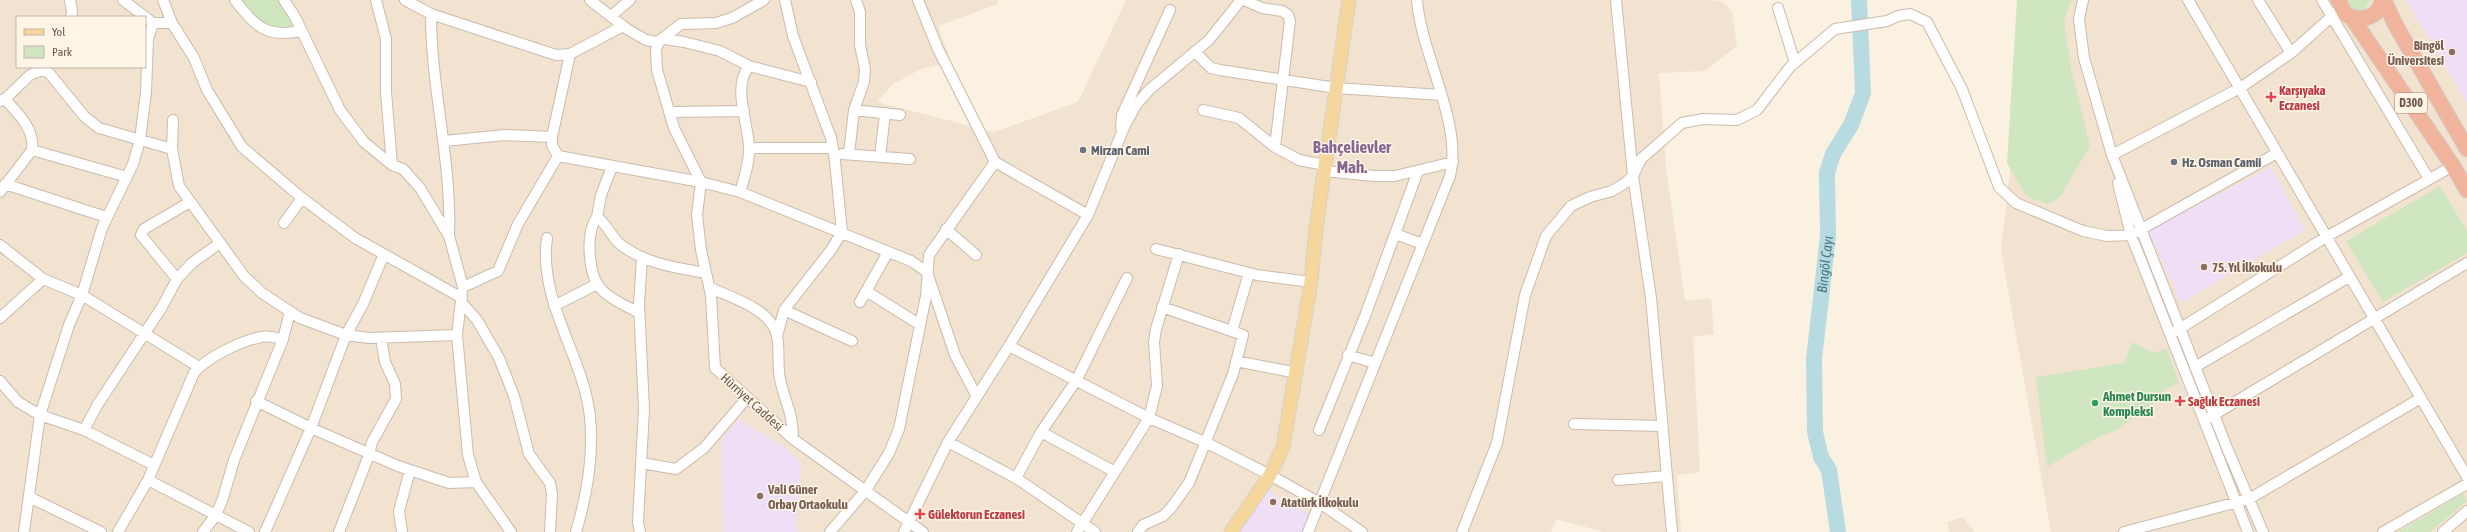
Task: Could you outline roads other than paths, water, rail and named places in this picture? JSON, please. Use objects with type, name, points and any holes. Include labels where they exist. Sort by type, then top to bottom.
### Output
[{"type":"highway","points":[[2340,10],[2359,19],[2373,15],[2378,10],[2383,0]]},
{"type":"highway","name":"D300","points":[[2383,0],[2395,24],[2467,149]]},
{"type":"highway","name":"D300","points":[[2340,10],[2453,166],[2467,190]]},
{"type":"main road","points":[[1231,532],[1270,475],[1283,447],[1297,373],[1311,282],[1324,168],[1349,0]]},
{"type":"street","points":[[70,0],[71,16]]},
{"type":"street","points":[[123,0],[144,16]]},
{"type":"street","points":[[163,0],[172,23],[194,58],[207,90],[242,147],[302,198],[356,238],[461,300],[477,320],[499,358],[514,396],[529,454],[550,484],[552,494],[550,532]]},
{"type":"street","points":[[235,0],[260,26],[271,33],[287,34],[301,31]]},
{"type":"street","points":[[284,0],[292,11],[340,110],[364,142],[392,165],[403,169],[420,188],[449,236],[463,287],[457,335],[468,455],[476,482],[506,530]]},
{"type":"street","points":[[292,11],[294,0]]},
{"type":"street","points":[[376,0],[386,40],[386,92],[392,165]]},
{"type":"street","points":[[405,0],[431,14],[542,52],[556,55],[570,54],[623,26]]},
{"type":"street","points":[[590,0],[623,26],[646,40],[659,41],[665,39],[720,51],[749,66],[811,82]]},
{"type":"street","points":[[611,16],[630,0]]},
{"type":"street","points":[[701,182],[674,128],[669,112],[658,70],[656,50],[659,41],[681,24],[716,23],[732,18],[764,0]]},
{"type":"street","points":[[785,0],[793,36],[811,82],[834,151],[842,232],[831,250],[784,310],[777,336],[780,379],[793,419],[793,439]]},
{"type":"street","points":[[849,154],[854,110],[864,82],[864,69],[860,45],[860,12],[856,0]]},
{"type":"street","points":[[918,0],[938,49],[995,162],[1088,214]]},
{"type":"street","points":[[904,532],[948,442],[976,395],[1009,346],[1088,214],[1120,136],[1136,105],[1143,96],[1210,40],[1242,0],[1262,8],[1282,11],[1289,18],[1275,147]]},
{"type":"street","points":[[1308,532],[1423,244],[1453,162],[1452,140],[1441,95],[1428,54],[1417,0]]},
{"type":"street","points":[[1616,0],[1633,176],[1651,298],[1672,532]]},
{"type":"street","points":[[2083,0],[2079,19],[2084,58],[2112,155],[2131,235],[2248,532]]},
{"type":"street","points":[[2188,0],[2467,477]]},
{"type":"street","points":[[2258,0],[2291,53]]},
{"type":"street","points":[[2322,0],[2340,10],[2429,179]]},
{"type":"street","points":[[1778,8],[1795,63]]},
{"type":"street","points":[[1120,136],[1122,115],[1170,10]]},
{"type":"street","points":[[2112,155],[2240,88],[2291,53],[2340,10]]},
{"type":"street","points":[[431,14],[435,90],[444,141],[450,210],[449,236]]},
{"type":"street","points":[[1462,532],[1497,444],[1525,295],[1546,236],[1571,206],[1590,196],[1612,191],[1625,183],[1633,176],[1641,159],[1682,123],[1703,119],[1737,120],[1756,110],[1795,63],[1835,29],[1887,21],[1898,16],[1910,14],[1927,22],[1962,89],[1999,187],[2016,203],[2083,231],[2107,236],[2131,235],[2277,153]]},
{"type":"street","points":[[146,18],[153,23],[172,23]]},
{"type":"street","points":[[24,532],[40,415],[69,325],[82,295],[106,217],[133,164],[140,140],[146,92],[148,39],[153,23]]},
{"type":"street","points":[[1196,53],[1211,68],[1336,88],[1441,95]]},
{"type":"street","points":[[570,54],[552,137],[552,145],[558,156],[701,182],[740,192],[842,232],[911,262],[927,272],[955,355],[976,395]]},
{"type":"street","points":[[740,192],[749,148],[744,111],[742,75],[749,66]]},
{"type":"street","points":[[106,217],[3,188],[32,150],[30,131],[23,119],[3,100],[30,75],[43,69],[49,73],[85,117],[99,128],[172,149]]},
{"type":"street","points":[[854,110],[900,115]]},
{"type":"street","points":[[1203,110],[1239,118],[1275,147],[1299,160],[1324,168],[1374,176],[1395,176],[1453,162]]},
{"type":"street","points":[[669,112],[744,111]]},
{"type":"street","points":[[880,157],[885,113]]},
{"type":"street","points":[[173,120],[172,149],[179,186],[244,276],[262,293],[290,312],[326,329],[346,335],[381,338],[457,335]]},
{"type":"street","points":[[444,141],[505,134],[552,137]]},
{"type":"street","points":[[749,148],[834,151],[849,154],[910,159]]},
{"type":"street","points":[[32,150],[127,177]]},
{"type":"street","points":[[2112,155],[2214,414],[2263,532]]},
{"type":"street","points":[[463,287],[498,271],[518,224],[558,156]]},
{"type":"street","points":[[830,532],[866,490],[889,453],[899,429],[919,324],[926,296],[929,254],[995,162]]},
{"type":"street","points":[[2170,337],[2180,327],[2326,238],[2453,166]]},
{"type":"street","points":[[612,167],[601,195],[598,217],[590,235],[589,251],[597,284],[613,299],[639,313]]},
{"type":"street","points":[[1319,430],[1418,171]]},
{"type":"street","name":"Hürriyet Caddesi","points":[[701,182],[697,215],[709,287],[714,368],[793,439],[923,532]]},
{"type":"street","points":[[284,223],[302,198]]},
{"type":"street","points":[[177,278],[141,235],[144,229],[190,202]]},
{"type":"street","points":[[598,217],[606,224],[621,245],[642,257],[670,267],[706,273]]},
{"type":"street","points":[[946,229],[976,255]]},
{"type":"street","points":[[1395,234],[1423,244]]},
{"type":"street","points":[[547,238],[547,271],[554,306],[581,382],[590,417],[589,473],[585,504],[576,532]]},
{"type":"street","points":[[84,430],[98,404],[162,307],[177,278],[192,263],[220,244]]},
{"type":"street","points":[[0,245],[42,279],[82,295],[199,367]]},
{"type":"street","points":[[1156,249],[1249,273],[1311,282]]},
{"type":"street","points":[[860,302],[888,252]]},
{"type":"street","points":[[265,532],[311,428],[346,335],[363,304],[384,254]]},
{"type":"street","points":[[1077,532],[1149,418],[1157,386],[1154,342],[1162,307],[1179,254]]},
{"type":"street","points":[[640,532],[638,522],[644,409],[639,313],[642,257]]},
{"type":"street","points":[[2203,420],[2467,263]]},
{"type":"street","points":[[1232,331],[1249,273]]},
{"type":"street","points":[[2196,367],[2349,277]]},
{"type":"street","points":[[1016,478],[1041,432],[1076,381],[1127,278]]},
{"type":"street","points":[[0,318],[42,279]]},
{"type":"street","points":[[554,306],[597,284]]},
{"type":"street","points":[[709,287],[749,305],[767,318],[777,336]]},
{"type":"street","points":[[866,291],[919,324]]},
{"type":"street","points":[[1138,532],[1143,525],[1163,516],[1171,508],[1189,483],[1207,443],[1236,361],[1243,335],[1162,307]]},
{"type":"street","points":[[784,310],[852,341]]},
{"type":"street","points":[[203,532],[216,515],[256,401],[283,339],[290,312]]},
{"type":"street","points":[[118,532],[148,480],[194,373],[199,367],[223,352],[262,336],[283,339]]},
{"type":"street","points":[[339,532],[369,455],[372,442],[396,399],[395,384],[385,362],[381,338]]},
{"type":"street","points":[[1009,346],[1149,418],[1207,443],[1270,475],[1320,503],[1362,532]]},
{"type":"street","points":[[1348,355],[1375,363]]},
{"type":"street","points":[[1236,361],[1297,373]]},
{"type":"street","points":[[0,381],[18,402],[40,415],[84,430],[154,464]]},
{"type":"street","points":[[641,463],[676,469],[704,448],[747,398]]},
{"type":"street","points":[[2124,532],[2249,499],[2421,398]]},
{"type":"street","points":[[256,401],[369,455],[449,483],[476,482]]},
{"type":"street","points":[[1574,424],[1662,426]]},
{"type":"street","points":[[1041,432],[1115,472]]},
{"type":"street","points":[[948,442],[1016,478],[1095,532]]},
{"type":"street","points":[[402,532],[399,511],[410,470]]},
{"type":"street","points":[[1618,480],[1667,476]]},
{"type":"street","points":[[148,480],[250,532]]},
{"type":"street","points":[[2383,532],[2467,484]]},
{"type":"street","points":[[29,497],[101,532]]},
{"type":"street","points":[[2442,532],[2467,511]]},
{"type":"waterway","name":"Bingöl Çayı","points":[[1838,532],[1829,470],[1821,457],[1815,432],[1814,359],[1828,236],[1827,173],[1833,154],[1851,125],[1863,93],[1859,0]]},
{"type":"place","name":"Bingöl Üniversitesi","points":[[2452,52]]},
{"type":"place","name":"Karşıyaka Eczanesi","points":[[2271,97]]},
{"type":"place","name":"Mirzan Cami","points":[[1083,150]]},
{"type":"place","name":"Hz. Osman Camii","points":[[2174,162]]},
{"type":"place","name":"75. Yıl İlkokulu","points":[[2204,267]]},
{"type":"place","name":"Sağlık Eczanesi","points":[[2180,401]]},
{"type":"place","name":"Ahmet Dursun Kompleksi","points":[[2095,403]]},
{"type":"place","name":"Vali Güner Orbay Ortaokulu","points":[[760,496]]},
{"type":"place","name":"Atatürk İlkokulu","points":[[1273,502]]},
{"type":"place","name":"Gülektorun Eczanesi","points":[[920,514]]},
{"type":"district","name":"Bahçelievler Mah.","points":[[1352,157]]}]
